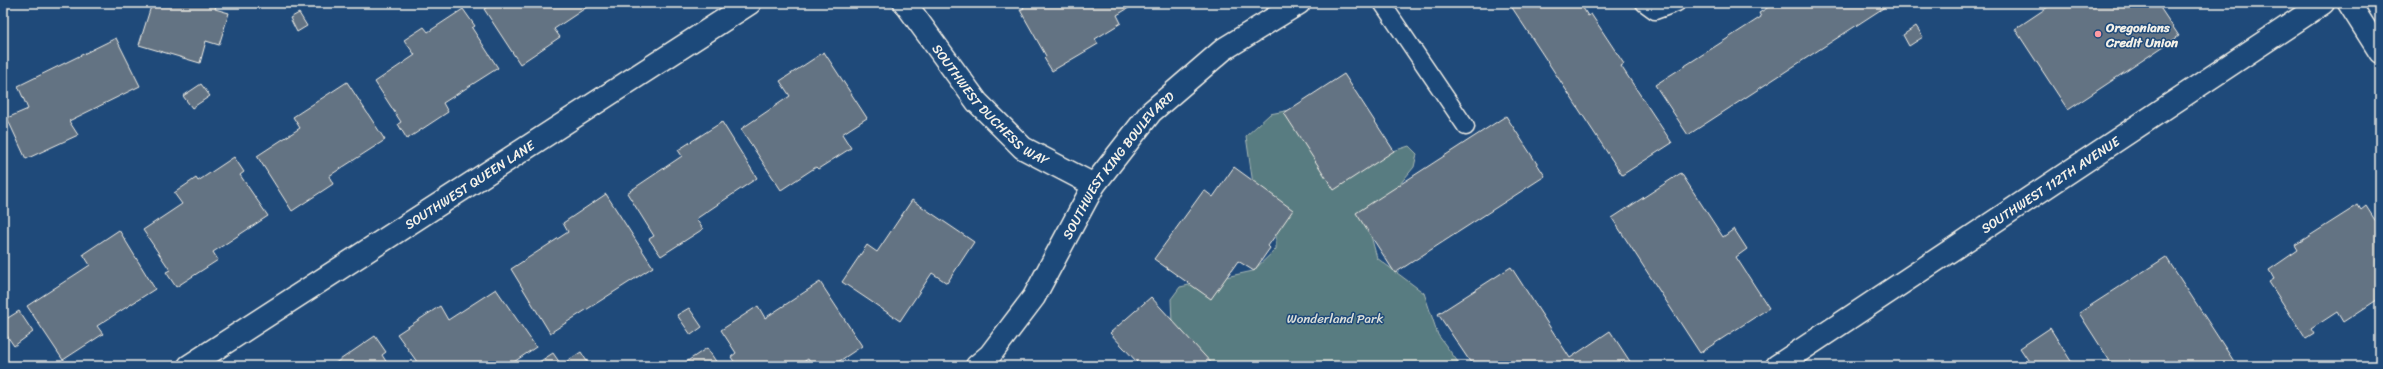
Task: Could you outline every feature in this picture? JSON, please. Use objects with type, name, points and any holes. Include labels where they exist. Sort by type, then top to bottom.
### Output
[{"type":"street","name":"SOUTHWEST QUEEN LANE","points":[[189,366],[750,3]]},
{"type":"street","name":"SOUTHWEST DUCHESS WAY","points":[[905,3],[977,102],[1023,148],[1094,185]]},
{"type":"street","name":"SOUTHWEST KING BOULEVARD","points":[[977,366],[990,355],[1034,298],[1094,185],[1151,112],[1224,49],[1299,3]]},
{"type":"street","name":"SOUTHWEST 112TH AVENUE","points":[[1777,366],[2323,3]]},
{"type":"street","points":[[2348,3],[2380,52]]},
{"type":"lane","points":[[1382,3],[1466,127]]},
{"type":"lane","points":[[1644,3],[1655,11],[1677,3]]},
{"type":"green space","name":"Wonderland Park","points":[[1300,108],[1349,165],[1409,146],[1417,154],[1414,167],[1377,212],[1371,236],[1377,258],[1424,293],[1438,335],[1461,366],[1153,366],[1172,323],[1171,299],[1180,287],[1253,271],[1276,249],[1276,211],[1253,184],[1246,136],[1270,114]]},
{"type":"building","points":[[152,3],[217,3],[215,9],[229,13],[219,45],[206,41],[200,63],[139,45]]},
{"type":"building","points":[[493,3],[593,3],[554,29],[560,37],[520,64],[484,9]]},
{"type":"building","points":[[1021,3],[1137,3],[1117,15],[1121,23],[1095,39],[1098,44],[1052,71],[1044,58],[1046,56],[1020,10],[1024,8]]},
{"type":"building","points":[[1509,3],[1580,3],[1588,16],[1591,14],[1624,64],[1621,66],[1672,143],[1622,175]]},
{"type":"building","points":[[1775,3],[1891,3],[1688,135],[1655,85],[1761,17],[1759,13]]},
{"type":"building","points":[[2054,3],[2157,3],[2179,36],[2068,110],[2015,29]]},
{"type":"building","points":[[463,9],[475,26],[472,28],[498,68],[443,103],[448,112],[407,139],[398,124],[401,122],[375,82],[415,55],[404,40],[424,27],[428,32]]},
{"type":"building","points":[[299,13],[307,26],[297,32],[290,18]]},
{"type":"building","points":[[1916,26],[1923,37],[1909,46],[1903,35]]},
{"type":"building","points":[[116,38],[140,86],[69,121],[78,135],[26,159],[7,118],[28,109],[18,86]]},
{"type":"building","points":[[824,52],[867,118],[842,134],[851,148],[818,169],[816,167],[781,190],[741,129],[790,96],[780,81]]},
{"type":"building","points":[[1344,74],[1394,151],[1334,190],[1284,113]]},
{"type":"building","points":[[347,82],[385,140],[329,176],[333,184],[292,211],[257,156],[300,128],[293,117]]},
{"type":"building","points":[[201,84],[210,96],[192,108],[183,96]]},
{"type":"building","points":[[1506,116],[1545,176],[1395,273],[1356,213]]},
{"type":"building","points":[[722,122],[757,178],[696,219],[703,229],[661,256],[649,239],[654,236],[627,193],[682,156],[678,150]]},
{"type":"building","points":[[234,157],[244,172],[240,175],[268,216],[213,252],[218,260],[176,287],[166,272],[170,270],[143,230],[182,204],[174,193],[196,178],[198,181]]},
{"type":"building","points":[[1234,167],[1293,210],[1268,246],[1270,248],[1254,271],[1238,261],[1211,299],[1154,259],[1204,190],[1213,197]]},
{"type":"building","points":[[1681,173],[1723,237],[1734,229],[1747,249],[1736,257],[1769,308],[1700,353],[1612,218]]},
{"type":"building","points":[[606,194],[653,267],[550,333],[511,269],[568,232],[563,223]]},
{"type":"building","points":[[912,200],[974,242],[947,283],[932,273],[900,321],[842,282],[867,245],[877,252]]},
{"type":"building","points":[[2358,205],[2361,210],[2366,206],[2380,228],[2380,298],[2343,322],[2337,312],[2311,329],[2314,334],[2306,339],[2269,282],[2274,279],[2269,270],[2298,250],[2295,245]]},
{"type":"building","points":[[119,230],[155,289],[97,326],[103,334],[63,360],[27,306],[90,265],[83,254]]},
{"type":"building","points":[[2166,257],[2237,366],[2113,366],[2079,313]]},
{"type":"building","points":[[1511,267],[1570,358],[1610,331],[1633,366],[1473,366],[1438,314]]},
{"type":"building","points":[[820,282],[862,346],[832,366],[812,366],[808,359],[797,366],[737,366],[731,357],[736,353],[721,330],[758,306],[765,318]]},
{"type":"building","points":[[496,289],[536,347],[508,366],[420,366],[397,334],[440,306],[448,320]]},
{"type":"building","points":[[1151,297],[1214,366],[1133,366],[1137,362],[1110,333]]},
{"type":"building","points":[[689,308],[702,327],[691,335],[677,315]]},
{"type":"building","points":[[19,311],[33,332],[14,346],[3,330],[3,321]]},
{"type":"building","points":[[2050,328],[2074,366],[2032,366],[2020,348]]},
{"type":"building","points":[[375,336],[386,352],[382,355],[389,366],[331,366]]},
{"type":"building","points":[[707,348],[719,366],[680,366]]},
{"type":"building","points":[[581,352],[590,366],[569,366],[567,361]]},
{"type":"building","points":[[553,353],[562,366],[538,366],[536,364]]},
{"type":"place","name":"Oregonians Credit Union","points":[[2098,34]]}]
